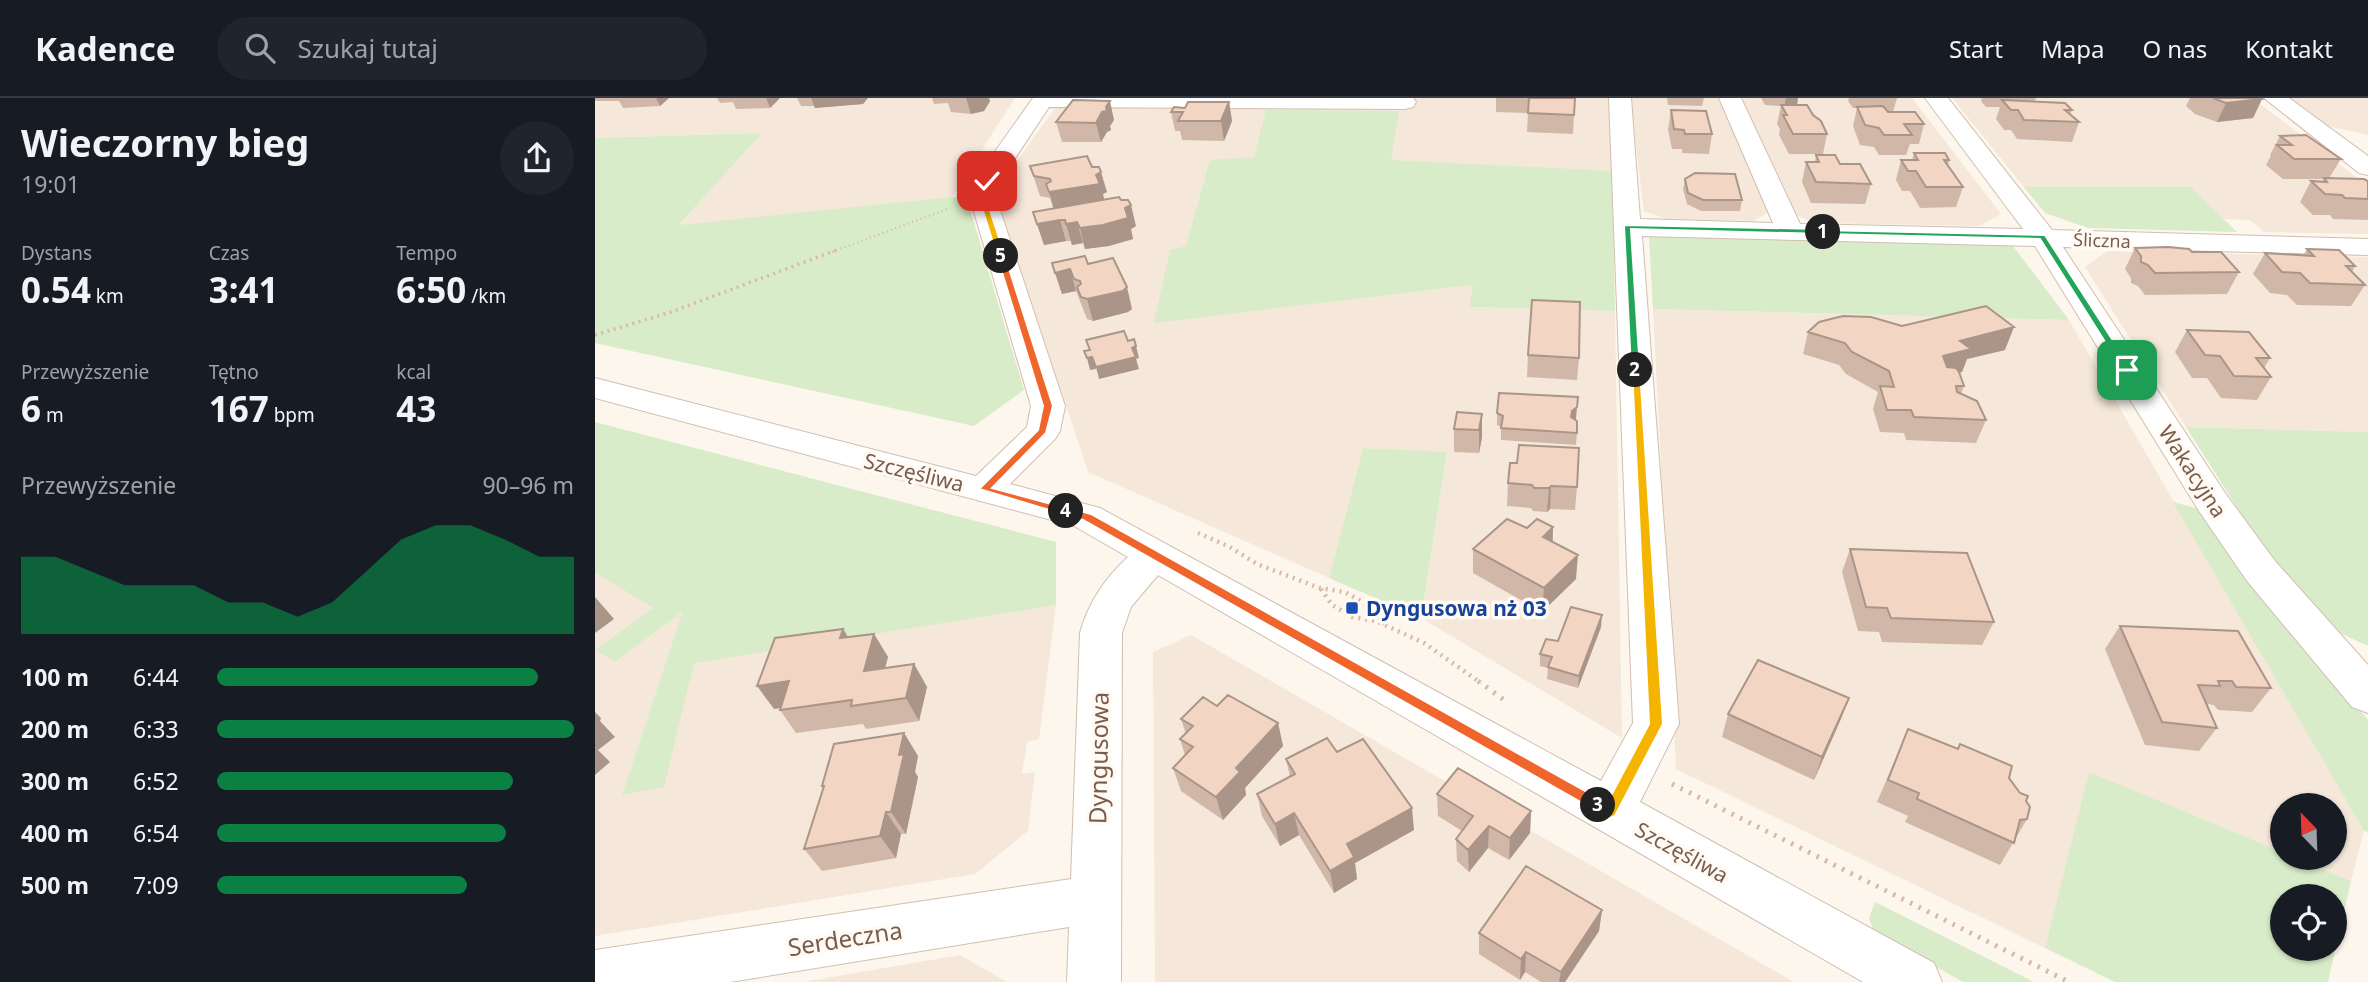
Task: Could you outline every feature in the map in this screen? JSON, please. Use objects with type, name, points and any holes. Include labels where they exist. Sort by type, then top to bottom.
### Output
[{"type":"street","points":[[1610,812],[1656,724],[1619,98]]},
{"type":"street","points":[[1730,98],[1790,231]]},
{"type":"street","name":"Wakacyjna","points":[[1936,98],[2043,237],[2228,525],[2309,630],[2368,695]]},
{"type":"street","points":[[2275,98],[2368,168]]},
{"type":"street","points":[[984,489],[1043,431],[1048,406],[983,198],[987,181],[1043,99],[1405,102]]},
{"type":"street","points":[[2331,140],[2368,141]]},
{"type":"street","name":"Śliczna","points":[[1627,227],[2368,247]]},
{"type":"street","name":"Szczęśliwa","points":[[595,388],[1087,517],[1915,982]]},
{"type":"street","name":"Dyngusowa","points":[[1094,982],[1101,633],[1106,613],[1116,593],[1156,555]]},
{"type":"street","name":"Serdeczna","points":[[595,977],[1096,899]]},
{"type":"path","points":[[595,335],[671,312],[945,212],[987,181]]},
{"type":"path","points":[[1385,625],[1368,604],[1338,590],[1320,588],[1332,604],[1353,617],[1385,625],[1424,643],[1518,709]]},
{"type":"path","points":[[1669,783],[2069,982]]},
{"type":"shaded area","points":[[595,98],[1015,98],[952,197],[679,226],[761,133],[595,138]]},
{"type":"shaded area","points":[[1062,98],[1610,98],[1612,171],[1252,160],[1263,310],[1473,285],[1470,307],[1615,311],[1622,738],[1421,618],[1447,453],[1363,448],[1329,578],[1088,472],[995,192]]},
{"type":"shaded area","points":[[1630,98],[1721,98],[1770,212],[1753,221],[1667,219],[1644,211]]},
{"type":"shaded area","points":[[1739,98],[1912,98],[2001,214],[1979,226],[1815,223],[1793,214]]},
{"type":"shaded area","points":[[1952,98],[2252,98],[2368,186],[2368,234],[2264,232],[2250,220],[2223,219],[2190,187],[2024,187]]},
{"type":"shaded area","points":[[2288,98],[2368,98],[2368,135],[2327,126]]},
{"type":"shaded area","points":[[2107,251],[2368,257],[2368,432],[2186,427],[2085,267]]},
{"type":"shaded area","points":[[1653,309],[2069,320],[2342,793],[2270,793],[2270,847],[2089,773],[2045,948],[1676,769]]},
{"type":"shaded area","points":[[595,521],[712,571],[700,652],[1056,605],[1039,739],[1027,742],[1022,774],[1035,772],[1028,831],[975,874],[595,936]]},
{"type":"shaded area","points":[[1191,635],[1794,982],[1155,982],[1153,652]]},
{"type":"shaded area","points":[[2347,802],[2364,831],[2351,881],[2324,870],[2347,870]]},
{"type":"shaded area","points":[[960,955],[1007,982],[803,982]]},
{"type":"green space","points":[[1266,110],[1399,111],[1391,160],[1612,171],[1615,311],[1469,307],[1473,285],[1154,323],[1170,250],[1186,246],[1210,160],[1254,157]]},
{"type":"green space","points":[[762,133],[679,225],[952,197],[967,199],[1024,390],[974,426],[595,343],[595,138]]},
{"type":"green space","points":[[2024,187],[2191,187],[2237,232],[2088,228],[2045,213]]},
{"type":"green space","points":[[1649,236],[2013,246],[2069,320],[1653,309]]},
{"type":"green space","points":[[595,422],[1056,542],[1056,605],[694,663],[664,787],[622,795],[683,611],[615,662],[595,650],[653,608],[595,572]]},
{"type":"green space","points":[[2186,427],[2368,432],[2368,646],[2307,618]]},
{"type":"green space","points":[[1363,448],[1447,452],[1421,618],[1329,578]]},
{"type":"green space","points":[[2173,502],[2196,508],[2368,720],[2368,832],[2364,831],[2347,802],[2347,793],[2342,793]]},
{"type":"green space","points":[[2089,772],[2270,847],[2270,870],[2324,870],[2351,881],[2347,899],[2347,884],[2270,884],[2270,961],[2333,961],[2328,982],[2115,982],[2045,948]]},
{"type":"green space","points":[[1875,902],[2034,982],[1963,982],[1874,932],[1869,918]]},
{"type":"building","points":[[1529,98],[1575,98],[1574,115],[1528,113]]},
{"type":"building","points":[[2213,98],[2260,98],[2262,99],[2226,103]]},
{"type":"building","points":[[1073,100],[1110,101],[1106,107],[1107,111],[1102,112],[1096,123],[1056,122]]},
{"type":"building","points":[[2002,100],[2065,103],[2072,110],[2065,110],[2079,122],[2024,120],[2018,110],[2011,110]]},
{"type":"building","points":[[1188,102],[1229,102],[1221,121],[1178,121],[1183,112],[1171,112],[1174,107],[1185,108]]},
{"type":"building","points":[[1781,105],[1807,105],[1821,121],[1827,134],[1793,134]]},
{"type":"building","points":[[1883,106],[1888,112],[1915,112],[1924,124],[1904,124],[1912,135],[1884,135],[1879,128],[1865,125],[1857,107]]},
{"type":"building","points":[[1671,110],[1706,111],[1712,134],[1685,134],[1684,130],[1674,129]]},
{"type":"building","points":[[2306,135],[2341,159],[2294,159],[2277,145],[2292,145],[2280,136]]},
{"type":"building","points":[[1914,153],[1945,153],[1949,160],[1944,160],[1963,187],[1926,187],[1916,171],[1908,171],[1901,160],[1918,160]]},
{"type":"building","points":[[1816,155],[1835,155],[1840,164],[1860,164],[1871,184],[1816,182],[1806,162],[1819,162]]},
{"type":"building","points":[[1087,156],[1092,167],[1099,167],[1101,172],[1096,175],[1100,184],[1049,192],[1046,184],[1050,179],[1034,176],[1030,166]]},
{"type":"building","points":[[1695,173],[1735,174],[1742,200],[1703,200],[1688,193],[1685,179]]},
{"type":"building","points":[[2324,178],[2364,179],[2368,181],[2368,199],[2325,194],[2311,181],[2327,182]]},
{"type":"building","points":[[1119,197],[1121,200],[1128,200],[1131,205],[1125,208],[1128,218],[1103,225],[1080,228],[1077,222],[1066,224],[1065,220],[1037,224],[1033,212]]},
{"type":"building","points":[[2135,248],[2189,249],[2192,252],[2221,252],[2239,272],[2155,273],[2141,262],[2141,256]]},
{"type":"building","points":[[2307,249],[2339,250],[2355,266],[2346,266],[2365,285],[2310,283],[2300,273],[2282,272],[2265,253],[2314,256]]},
{"type":"building","points":[[1085,256],[1088,264],[1113,258],[1127,287],[1123,291],[1087,299],[1081,297],[1077,287],[1081,284],[1080,281],[1074,279],[1070,269],[1055,273],[1052,263]]},
{"type":"building","points":[[1532,300],[1580,302],[1579,358],[1528,355]]},
{"type":"building","points":[[1986,306],[2014,327],[1960,341],[1971,349],[1943,356],[1947,367],[1956,368],[1959,372],[1964,386],[1956,386],[1957,392],[1977,401],[1986,420],[1914,417],[1911,410],[1887,410],[1880,386],[1894,387],[1889,371],[1852,352],[1845,343],[1808,332],[1819,322],[1843,316],[1871,317],[1902,326]]},
{"type":"building","points":[[2187,330],[2249,332],[2270,358],[2256,358],[2271,377],[2234,376],[2220,356],[2205,355]]},
{"type":"building","points":[[1124,331],[1128,341],[1134,339],[1136,346],[1132,348],[1136,357],[1096,367],[1092,357],[1087,358],[1084,351],[1090,350],[1086,340]]},
{"type":"building","points":[[1499,393],[1578,397],[1577,407],[1572,411],[1571,417],[1577,421],[1577,433],[1501,428],[1503,416],[1497,413]]},
{"type":"building","points":[[1457,412],[1482,414],[1479,430],[1454,429]]},
{"type":"building","points":[[1519,445],[1579,448],[1577,487],[1534,488],[1532,485],[1508,483],[1510,463],[1517,463]]},
{"type":"building","points":[[1507,519],[1527,528],[1537,519],[1553,527],[1543,537],[1578,555],[1544,588],[1473,549]]},
{"type":"building","points":[[1850,549],[1967,553],[1994,622],[1891,618],[1887,608],[1866,607]]},
{"type":"building","points":[[1571,607],[1602,615],[1579,676],[1548,667],[1552,657],[1540,654],[1546,639],[1558,641]]},
{"type":"building","points":[[2120,626],[2238,631],[2271,688],[2236,687],[2232,681],[2218,681],[2220,686],[2198,685],[2217,728],[2162,722]]},
{"type":"building","points":[[843,629],[840,638],[874,634],[864,671],[914,664],[906,698],[851,706],[852,700],[780,710],[789,681],[757,686],[775,638]]},
{"type":"building","points":[[1758,660],[1849,698],[1822,757],[1728,714]]},
{"type":"building","points":[[1228,695],[1278,723],[1236,768],[1240,772],[1216,797],[1173,768],[1193,747],[1180,739],[1193,726],[1181,719],[1203,697],[1217,706]]},
{"type":"building","points":[[1908,729],[1958,749],[1960,744],[2012,766],[2009,778],[2020,793],[2028,796],[2026,801],[2030,807],[2027,819],[2020,820],[2014,843],[1917,799],[1919,793],[1888,780]]},
{"type":"building","points":[[904,733],[899,755],[904,754],[891,812],[886,812],[880,836],[804,849],[834,744]]},
{"type":"building","points":[[1327,738],[1337,752],[1363,739],[1412,808],[1347,844],[1354,857],[1330,871],[1294,813],[1275,824],[1257,794],[1295,774],[1286,759]]},
{"type":"building","points":[[1458,768],[1531,811],[1510,838],[1489,826],[1468,850],[1456,839],[1473,816],[1437,794]]},
{"type":"building","points":[[1526,866],[1602,910],[1561,972],[1526,952],[1521,959],[1479,933]]},
{"type":"place","name":"Dyngusowa nż 03","points":[[1352,608]]},
{"type":"route","points":[[987,181],[983,198],[1048,406],[1043,431],[984,489],[1087,517],[1610,812],[1656,724],[1627,227],[2043,237],[2127,370]]}]
